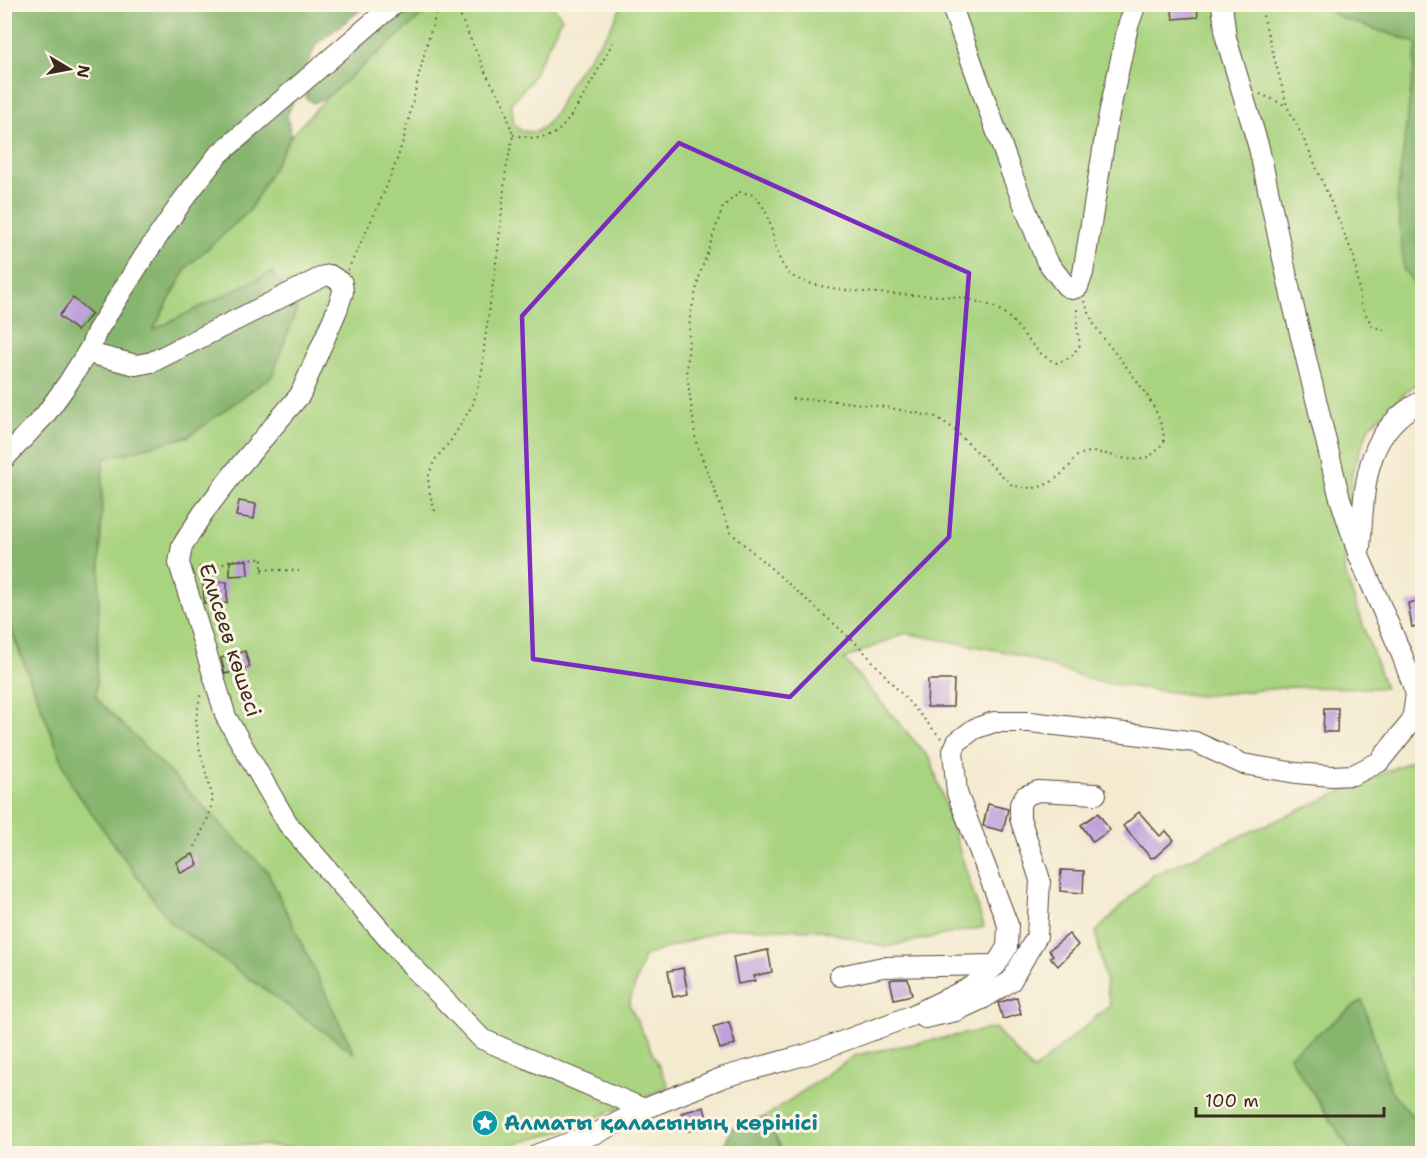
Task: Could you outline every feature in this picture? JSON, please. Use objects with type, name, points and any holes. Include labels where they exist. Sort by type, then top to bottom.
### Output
[{"type":"street","points":[[4,459],[45,415],[90,348],[96,331],[143,258],[183,200],[218,155],[394,4]]},
{"type":"street","points":[[951,4],[1011,172],[1046,260],[1066,286],[1072,288],[1078,287],[1083,273],[1108,120],[1128,26],[1136,4]]},
{"type":"street","points":[[538,1154],[599,1132],[644,1109],[724,1077],[808,1054],[910,1016],[973,986],[996,964],[1007,947],[1008,925],[957,793],[953,751],[957,742],[974,729],[994,722],[1030,722],[1195,742],[1243,764],[1296,773],[1332,776],[1353,775],[1379,762],[1417,723],[1416,694],[1402,655],[1359,556],[1339,495],[1292,300],[1259,148],[1226,38],[1222,4]]},
{"type":"street","points":[[90,348],[96,355],[136,365],[152,362],[324,276],[330,275],[342,284]]},
{"type":"street","name":"Елисеев көшесі","points":[[342,284],[343,292],[337,310],[300,395],[237,469],[203,513],[182,546],[179,563],[226,717],[288,824],[411,965],[482,1040],[644,1109]]},
{"type":"street","points":[[1359,556],[1364,495],[1369,468],[1379,441],[1397,417],[1422,402]]},
{"type":"street","points":[[910,1016],[928,1018],[956,1011],[984,998],[1011,981],[1037,936],[1040,912],[1040,880],[1020,818],[1020,804],[1025,796],[1038,791],[1096,794]]},
{"type":"street","points":[[840,975],[883,967],[996,964]]},
{"type":"path","points":[[342,284],[390,176],[405,135],[425,49],[440,4]]},
{"type":"path","points":[[435,511],[428,478],[434,461],[452,439],[473,404],[482,372],[506,170],[513,135],[503,102],[486,74],[455,4]]},
{"type":"path","points":[[1260,4],[1287,106],[1309,150],[1354,257],[1361,305],[1372,326],[1387,331]]},
{"type":"path","points":[[513,135],[540,138],[553,135],[562,129],[614,40]]},
{"type":"path","points":[[1240,89],[1259,93],[1287,106]]},
{"type":"path","points":[[953,751],[859,646],[731,532],[696,442],[687,374],[690,316],[700,274],[723,207],[740,192],[755,195],[765,211],[774,243],[787,272],[799,280],[837,289],[961,298],[992,306],[1013,320],[1033,348],[1046,359],[1057,363],[1071,357],[1080,345],[1077,327],[1078,287]]},
{"type":"path","points":[[792,399],[828,400],[885,407],[936,417],[950,426],[1012,485],[1023,488],[1040,488],[1053,480],[1078,455],[1091,453],[1138,460],[1150,456],[1164,441],[1164,433],[1156,414],[1131,370],[1095,326],[1078,287]]},
{"type":"path","points":[[199,567],[220,565],[230,560],[262,557],[262,571],[299,571]]},
{"type":"path","points":[[195,847],[208,818],[213,799],[199,747],[196,719],[201,687]]},
{"type":"highlighted area","points":[[679,143],[969,273],[949,537],[790,697],[533,659],[522,316]]},
{"type":"green space","points":[[1319,4],[1342,18],[1417,43],[1412,94],[1404,270],[1422,293],[1422,382],[1413,386],[1369,427],[1352,473],[1344,570],[1385,688],[1291,687],[1199,696],[1098,682],[1011,653],[905,633],[844,659],[931,760],[984,927],[885,947],[821,930],[728,928],[644,956],[629,1004],[669,1087],[564,1131],[476,1154],[351,1154],[262,1145],[182,1144],[132,1153],[5,1153],[4,613],[72,786],[170,922],[353,1052],[267,871],[96,698],[103,459],[189,436],[152,332],[187,267],[249,211],[291,136],[327,97],[434,5],[552,5],[562,18],[529,83],[511,103],[514,123],[521,131],[536,132],[546,125],[557,110],[569,84],[609,30],[622,5]]},
{"type":"green space","points":[[5,5],[367,5],[316,44],[287,116],[291,136],[249,211],[187,267],[153,330],[272,272],[297,308],[272,376],[189,436],[103,459],[96,698],[267,871],[354,1053],[170,922],[72,786],[5,613]]},
{"type":"green space","points":[[406,5],[434,5],[327,97],[313,103],[306,98],[307,88]]},
{"type":"green space","points":[[1319,5],[1422,5],[1422,293],[1404,270],[1397,198],[1417,43],[1342,18]]},
{"type":"green space","points":[[1422,756],[1422,961],[1411,979],[1422,1011],[1422,1128],[1391,1091],[1362,1000],[1289,1056],[1352,1153],[784,1153],[765,1117],[856,1055],[995,1028],[1033,1071],[1110,1005],[1096,932],[1151,876]]},
{"type":"green space","points":[[1362,1000],[1391,1091],[1422,1128],[1422,1153],[1352,1153],[1289,1056]]},
{"type":"green space","points":[[765,1117],[784,1153],[721,1153],[732,1127]]},
{"type":"building","points":[[1171,4],[1197,4],[1198,17],[1173,19]]},
{"type":"building","points":[[73,298],[92,314],[77,331],[59,316]]},
{"type":"building","points":[[239,501],[256,504],[254,519],[236,516]]},
{"type":"building","points":[[247,560],[248,575],[230,576],[230,561]]},
{"type":"building","points":[[227,582],[227,603],[204,603],[203,583]]},
{"type":"building","points":[[1422,600],[1422,625],[1412,627],[1408,603]]},
{"type":"building","points":[[245,651],[250,667],[225,674],[221,658]]},
{"type":"building","points":[[928,680],[954,680],[953,707],[927,707]]},
{"type":"building","points":[[1324,708],[1338,708],[1337,732],[1323,732]]},
{"type":"building","points":[[988,804],[1008,809],[1003,831],[983,826]]},
{"type":"building","points":[[1139,812],[1160,836],[1166,831],[1174,840],[1155,857],[1151,858],[1123,826]]},
{"type":"building","points":[[1098,813],[1110,830],[1093,842],[1081,825]]},
{"type":"building","points":[[193,854],[198,865],[181,873],[176,862]]},
{"type":"building","points":[[1061,870],[1084,871],[1083,893],[1060,891]]},
{"type":"building","points":[[1069,934],[1078,945],[1058,966],[1050,957],[1053,955],[1049,950]]},
{"type":"building","points":[[768,950],[772,972],[754,976],[755,981],[738,984],[733,957]]},
{"type":"building","points":[[683,968],[688,994],[673,997],[668,971]]},
{"type":"building","points":[[908,979],[912,995],[894,999],[890,980]]},
{"type":"building","points":[[1017,997],[1021,1014],[1003,1019],[998,1003]]},
{"type":"building","points":[[729,1022],[735,1044],[720,1049],[713,1027]]},
{"type":"building","points":[[704,1107],[709,1126],[688,1131],[687,1126],[678,1129],[676,1119],[682,1118],[681,1113]]},
{"type":"place","name":"Алматы қаласының көрінісі","points":[[485,1123]]}]
